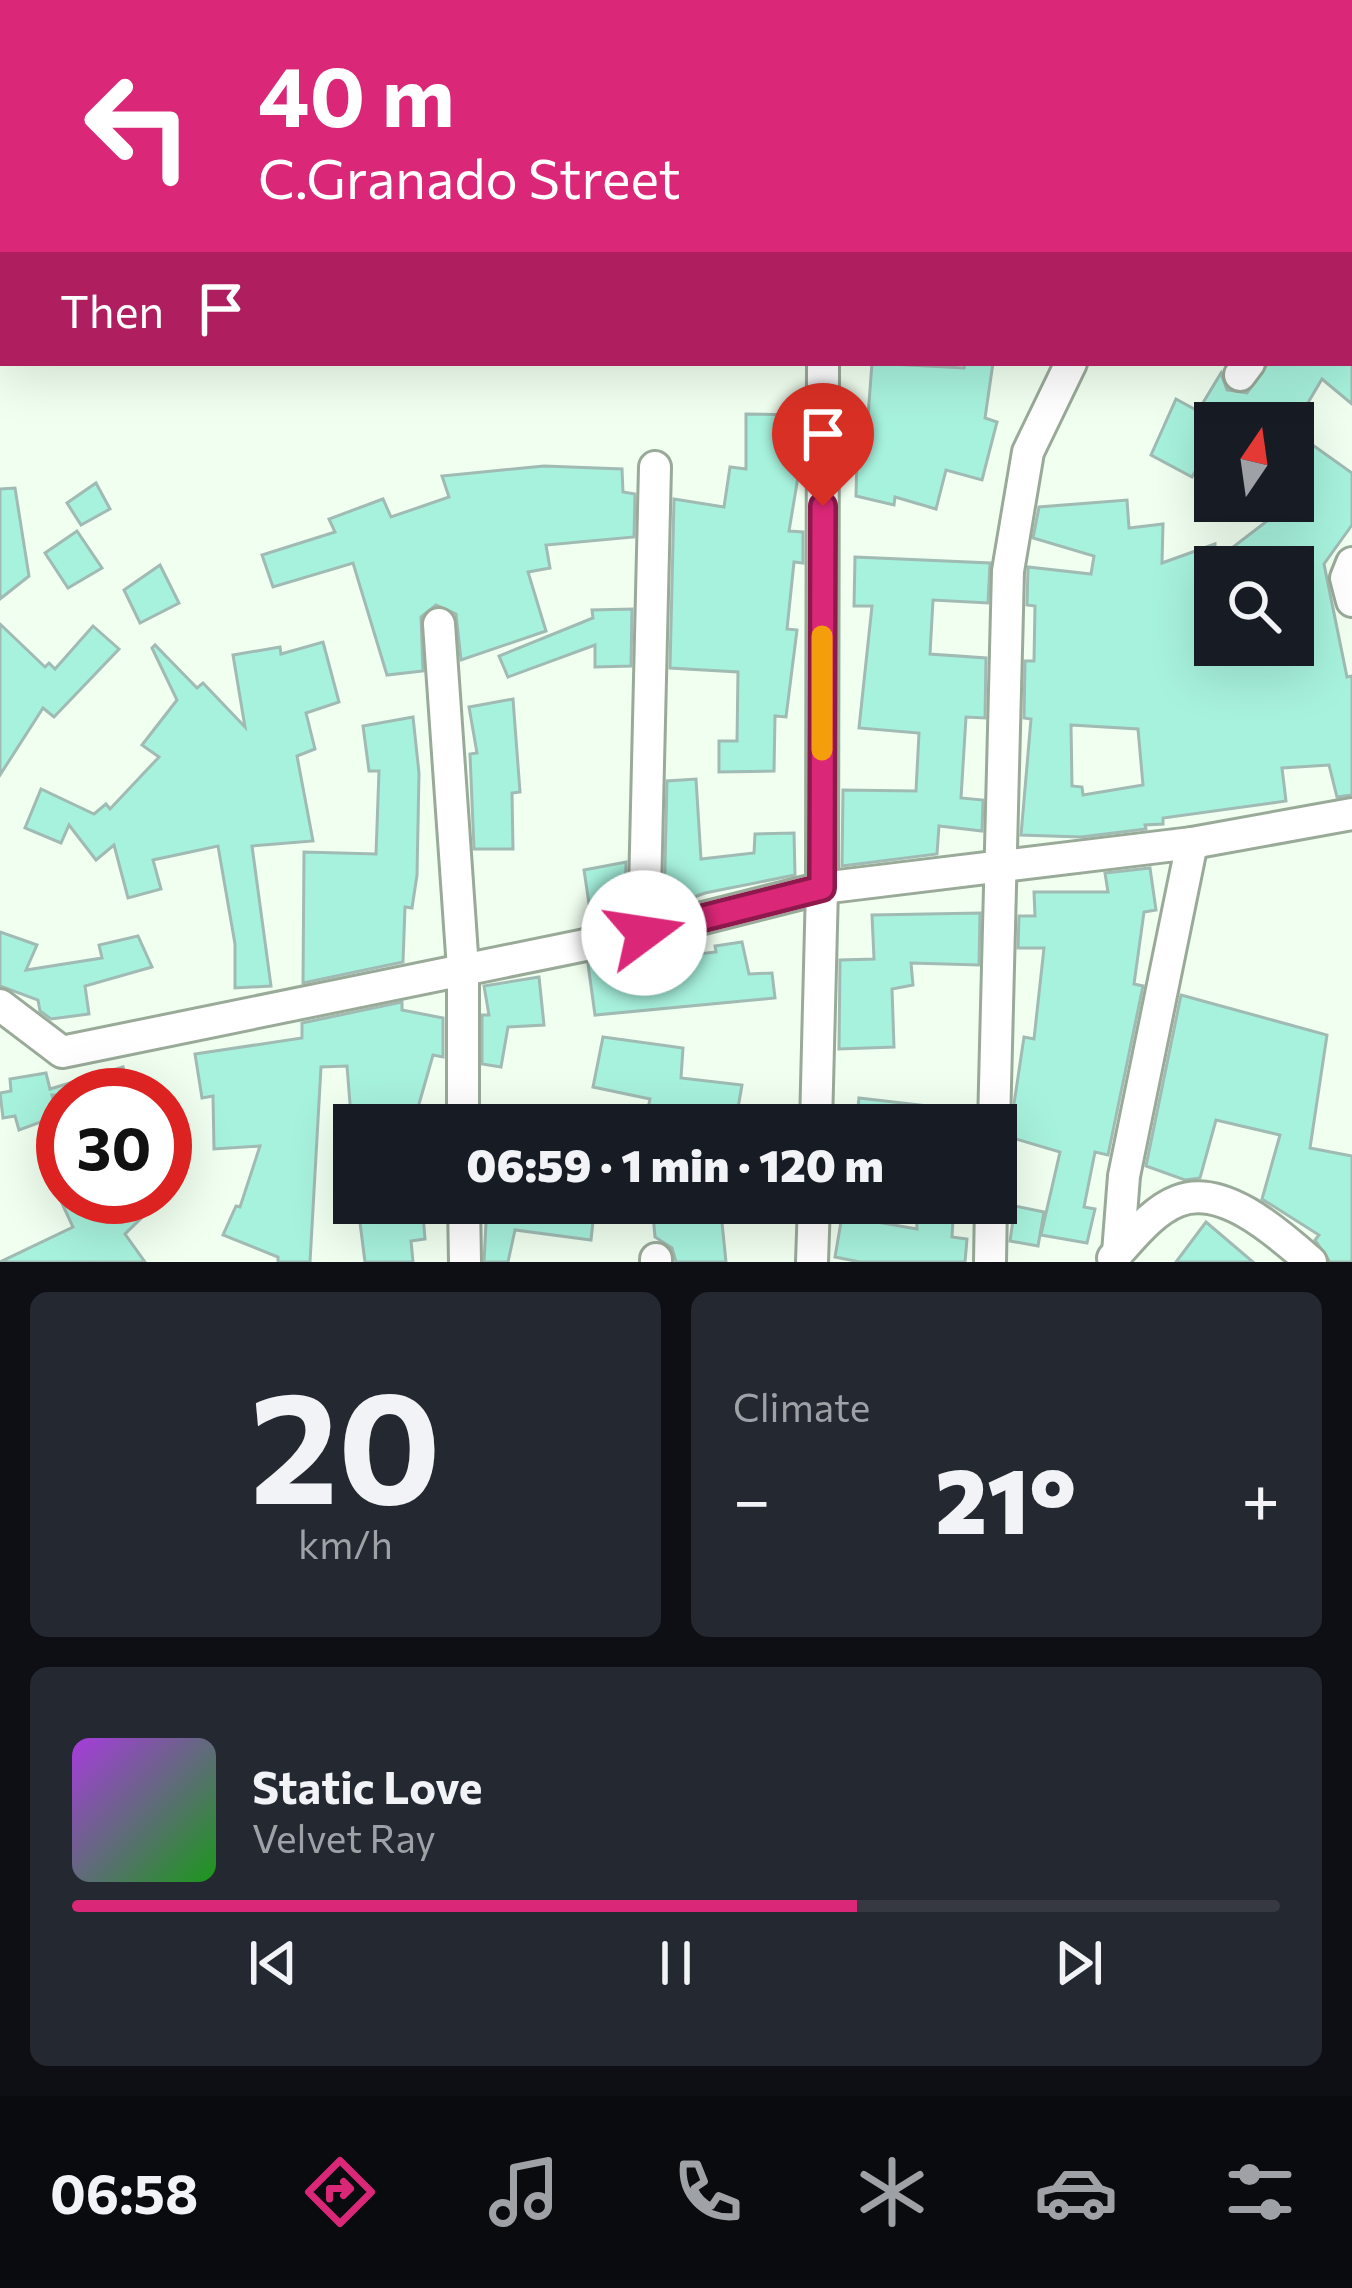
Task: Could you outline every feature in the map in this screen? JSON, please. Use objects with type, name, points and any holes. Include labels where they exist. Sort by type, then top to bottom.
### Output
[{"type":"street","points":[[817,1104],[823,366]]},
{"type":"street","points":[[995,1104],[1008,571],[1028,452],[1069,366]]},
{"type":"street","points":[[644,933],[655,466]]},
{"type":"street","points":[[1352,563],[1346,578],[1352,602]]},
{"type":"street","points":[[439,624],[463,969],[463,1104]]},
{"type":"street","points":[[0,1005],[62,1052],[644,933],[822,888],[1192,843],[1352,814]]},
{"type":"street","points":[[1114,1258],[1124,1176],[1192,843]]},
{"type":"street","points":[[1124,1176],[1179,1200]]},
{"type":"street","points":[[1114,1258],[1153,1217],[1179,1200],[1213,1197],[1277,1232],[1311,1262]]},
{"type":"street","points":[[464,1224],[465,1262]]},
{"type":"street","points":[[812,1262],[813,1224]]},
{"type":"street","points":[[990,1262],[991,1224]]},
{"type":"building","points":[[872,366],[993,366],[985,418],[997,422],[982,480],[946,470],[936,509],[895,497],[894,505],[856,496],[858,414],[868,416]]},
{"type":"building","points":[[1266,366],[1352,366],[1352,404],[1322,379],[1308,402],[1203,402],[1221,373],[1227,390],[1247,393]]},
{"type":"building","points":[[1176,399],[1194,409],[1192,477],[1151,455]]},
{"type":"building","points":[[746,414],[800,415],[799,471],[789,531],[803,532],[803,563],[794,562],[787,629],[797,630],[786,717],[775,716],[774,771],[719,772],[719,741],[737,741],[738,672],[670,668],[674,499],[724,507],[730,467],[746,469]]},
{"type":"building","points":[[1314,446],[1352,473],[1352,525],[1324,564],[1347,677],[1352,676],[1352,795],[1337,797],[1329,765],[1282,768],[1286,801],[1163,818],[1163,824],[1145,825],[1146,829],[1081,837],[1021,835],[1031,719],[1024,718],[1025,661],[1034,661],[1035,606],[1027,605],[1028,567],[1091,574],[1094,556],[1033,538],[1039,507],[1127,500],[1129,528],[1163,524],[1162,563],[1194,552],[1194,666],[1314,666],[1314,546],[1234,546],[1266,522],[1314,522]],"holes":[[[1071,725],[1138,729],[1143,785],[1083,795],[1082,787],[1072,786]]]},
{"type":"building","points":[[544,466],[622,469],[623,492],[635,494],[634,537],[546,545],[550,568],[528,572],[546,631],[461,660],[456,614],[436,605],[421,617],[423,671],[387,675],[353,563],[273,587],[262,555],[335,532],[329,519],[383,499],[391,517],[449,497],[442,476]]},
{"type":"building","points":[[96,483],[110,509],[81,525],[67,503]]},
{"type":"building","points":[[15,488],[29,576],[0,599],[0,489]]},
{"type":"building","points":[[77,531],[102,568],[68,588],[45,553]]},
{"type":"building","points":[[855,557],[990,563],[988,603],[933,600],[930,654],[986,658],[985,718],[966,717],[961,798],[983,800],[982,831],[939,826],[937,854],[842,866],[843,790],[916,791],[919,733],[859,728],[872,606],[854,606]]},
{"type":"building","points":[[160,565],[179,603],[140,623],[124,590]]},
{"type":"building","points":[[632,609],[631,666],[595,667],[595,645],[508,677],[499,656],[593,618],[592,610]]},
{"type":"building","points":[[0,624],[45,667],[49,663],[55,669],[93,626],[119,649],[54,717],[43,708],[0,775]]},
{"type":"building","points":[[323,642],[339,702],[306,713],[315,749],[297,756],[313,841],[252,846],[271,986],[235,988],[235,944],[218,846],[153,860],[161,889],[128,898],[114,845],[96,860],[69,825],[61,843],[25,828],[41,789],[94,814],[106,804],[110,809],[159,757],[142,745],[177,700],[152,648],[155,645],[197,688],[203,683],[245,727],[233,655],[280,647],[281,654]]},
{"type":"building","points":[[513,699],[520,792],[512,793],[513,849],[474,849],[470,754],[477,753],[469,707]]},
{"type":"building","points":[[413,717],[419,773],[417,875],[412,908],[405,907],[403,962],[303,983],[304,852],[376,854],[379,771],[369,771],[363,726]]},
{"type":"building","points":[[696,779],[701,859],[754,853],[755,834],[794,833],[795,875],[705,893],[664,908],[667,781]]},
{"type":"building","points":[[626,862],[625,917],[592,924],[584,870]]},
{"type":"building","points":[[1150,868],[1156,910],[1144,912],[1134,984],[1143,986],[1108,1155],[1095,1152],[1084,1207],[1095,1209],[1087,1243],[1041,1235],[1060,1152],[1017,1139],[1014,1104],[1024,1037],[1034,1039],[1044,948],[1018,948],[1019,916],[1035,916],[1034,892],[1108,892],[1105,873]]},
{"type":"building","points":[[980,913],[979,965],[911,963],[913,985],[892,989],[894,1047],[839,1049],[840,960],[874,959],[872,915]]},
{"type":"building","points":[[0,932],[37,945],[26,970],[102,958],[99,945],[138,936],[152,967],[85,986],[89,1014],[51,1019],[40,1011],[38,1000],[0,986]]},
{"type":"building","points":[[742,942],[749,974],[772,973],[775,998],[595,1015],[588,964],[636,955],[637,961],[716,952],[715,946]]},
{"type":"building","points":[[539,977],[544,1025],[508,1027],[501,1067],[482,1064],[482,1015],[489,1015],[484,986]]},
{"type":"building","points":[[1181,995],[1327,1035],[1310,1148],[1352,1156],[1352,1262],[1330,1262],[1315,1240],[1319,1235],[1262,1199],[1280,1135],[1216,1120],[1200,1178],[1185,1180],[1146,1166]]},
{"type":"building","points":[[402,1002],[402,1010],[443,1018],[443,1057],[433,1055],[419,1104],[350,1104],[347,1066],[321,1067],[310,1262],[278,1262],[278,1257],[223,1235],[236,1206],[240,1207],[260,1146],[214,1149],[213,1096],[202,1098],[195,1054],[302,1038],[302,1023]]},
{"type":"building","points":[[603,1037],[683,1048],[681,1078],[742,1085],[739,1104],[649,1104],[650,1099],[593,1087]]},
{"type":"building","points":[[36,1075],[36,1124],[19,1130],[15,1116],[3,1118],[0,1093],[11,1091],[10,1079]]},
{"type":"building","points":[[859,1098],[911,1104],[858,1104]]},
{"type":"building","points":[[1017,1206],[1044,1212],[1038,1246],[1010,1241]]},
{"type":"building","points":[[1206,1222],[1253,1262],[1176,1262]]},
{"type":"building","points":[[135,1224],[125,1234],[145,1262],[0,1262],[73,1227]]},
{"type":"building","points":[[360,1224],[424,1224],[425,1239],[411,1241],[413,1262],[365,1262]]},
{"type":"building","points":[[486,1224],[593,1224],[591,1240],[515,1230],[508,1262],[484,1262]]},
{"type":"building","points":[[654,1224],[722,1224],[726,1262],[676,1262],[672,1248],[655,1237]]},
{"type":"building","points":[[841,1224],[917,1229],[917,1224],[953,1224],[952,1237],[967,1239],[965,1262],[860,1262],[835,1257]]},
{"type":"slow traffic","points":[[822,636],[822,750]]},
{"type":"route","points":[[644,933],[822,888],[823,506]]}]
